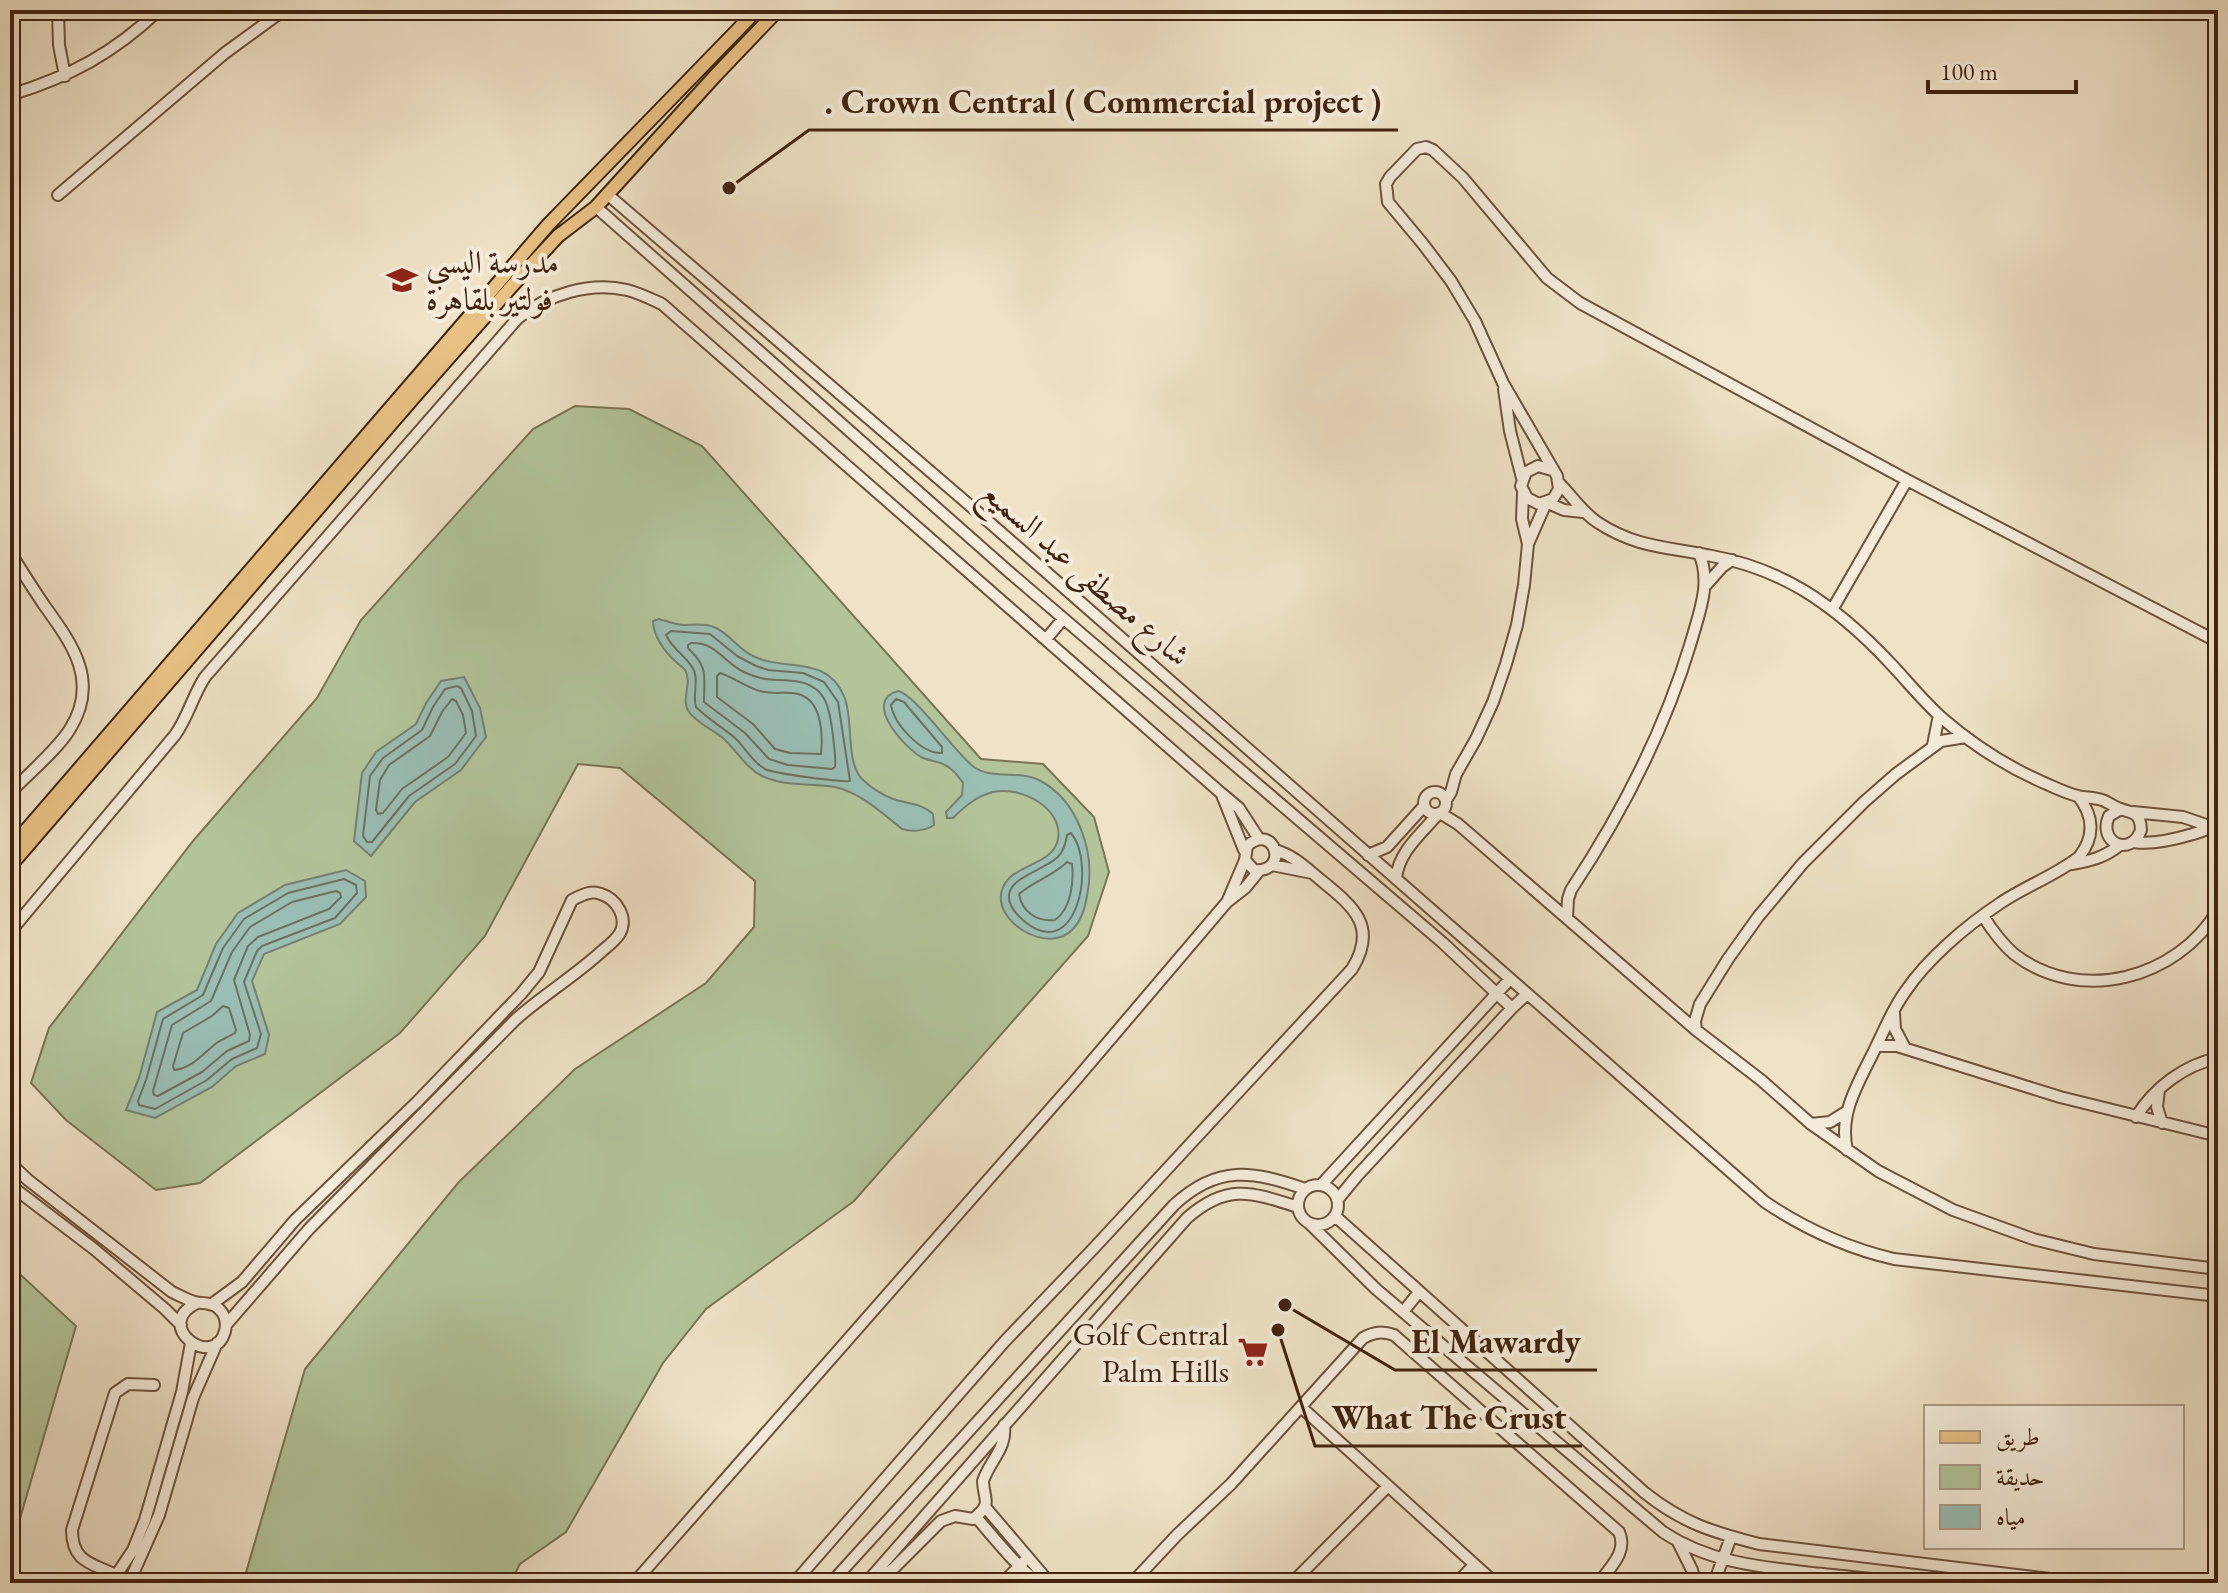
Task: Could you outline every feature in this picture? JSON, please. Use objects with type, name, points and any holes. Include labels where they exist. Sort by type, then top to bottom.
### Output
[{"type":"main road","points":[[10,849],[548,225],[757,10]]},
{"type":"main road","points":[[10,866],[519,278],[558,236],[596,207],[778,10]]},
{"type":"street","points":[[58,10],[59,45],[65,76]]},
{"type":"street","points":[[10,95],[65,76],[105,54],[159,10]]},
{"type":"street","points":[[58,195],[225,53],[284,10]]},
{"type":"street","points":[[2215,826],[2183,817],[2121,809],[2100,799],[2078,796],[2024,773],[1966,737],[1939,715],[1890,663],[1832,610],[1801,589],[1732,560],[1664,549],[1630,539],[1583,512],[1559,483],[1451,281],[1388,202],[1386,184],[1417,149],[1426,147],[1440,154],[1547,278],[1580,303],[1907,480],[2218,642]]},
{"type":"street","name":"شارع مصطفى عبد السميع","points":[[607,194],[1020,549],[1748,1189],[1782,1213],[1828,1238],[1875,1255],[1914,1263],[2218,1296]]},
{"type":"street","name":"شارع مصطفى عبد السميع","points":[[596,207],[1063,619],[1421,924],[1512,1008]]},
{"type":"street","points":[[10,932],[175,735],[205,677],[518,318],[531,308],[563,294],[605,287],[625,289],[662,304],[1221,793],[1247,818],[1259,839]]},
{"type":"street","points":[[1396,879],[1401,858],[1443,808],[1451,792],[1456,774],[1493,702],[1517,625],[1528,544],[1522,519],[1522,478],[1510,431],[1503,383]]},
{"type":"street","points":[[1522,478],[1538,466],[1552,470]]},
{"type":"street","points":[[1832,610],[1907,480]]},
{"type":"street","points":[[1528,544],[1547,503],[1557,495],[1559,483]]},
{"type":"street","points":[[1523,493],[1532,502],[1583,512]]},
{"type":"street","points":[[964,530],[977,528],[981,515]]},
{"type":"street","points":[[1008,571],[1008,556],[1020,549]]},
{"type":"street","points":[[10,552],[73,646],[79,660],[83,689],[70,730],[10,793]]},
{"type":"street","points":[[1699,553],[1706,585]]},
{"type":"street","points":[[1567,918],[1571,890],[1621,809],[1662,724],[1686,658],[1706,585],[1732,560]]},
{"type":"street","points":[[1047,638],[1063,619]]},
{"type":"street","points":[[1933,745],[1939,715]]},
{"type":"street","points":[[1696,1030],[1700,1004],[1758,917],[1803,863],[1864,802],[1933,745],[1949,738],[1966,737]]},
{"type":"street","points":[[1368,855],[1387,847],[1424,806],[1426,796],[1456,774]]},
{"type":"street","points":[[1435,791],[1442,794],[1443,808],[1458,824],[1673,1011],[1811,1124],[1878,1171],[1927,1198],[2006,1231],[2094,1254],[2218,1269]]},
{"type":"street","points":[[1221,793],[1244,855],[1250,868],[1259,871],[1268,869],[1276,855],[1269,841],[1259,839],[1250,842],[1244,855],[1227,902]]},
{"type":"street","points":[[2070,864],[2086,849],[2091,828],[2090,816],[2078,796]]},
{"type":"street","points":[[1424,806],[1430,813],[1443,808]]},
{"type":"street","points":[[2121,809],[2109,816],[2106,828],[2108,836],[2120,845],[2184,836],[2215,826]]},
{"type":"street","points":[[2133,812],[2138,817],[2141,830],[2134,842]]},
{"type":"street","points":[[2091,828],[2106,828]]},
{"type":"street","points":[[1847,1150],[1844,1131],[1846,1112],[1905,992],[1935,957],[1983,916],[2033,882],[2070,864],[2097,859],[2120,845]]},
{"type":"street","points":[[794,1583],[1005,1341],[1352,969],[1364,943],[1359,918],[1349,903],[1293,857],[1275,850]]},
{"type":"street","points":[[1272,865],[1312,873]]},
{"type":"street","points":[[634,1583],[1074,1082],[1227,902],[1245,888],[1259,871]]},
{"type":"street","points":[[1545,900],[1571,890]]},
{"type":"street","points":[[212,1304],[242,1282],[295,1220],[417,1102],[521,994],[539,972],[572,900],[592,892],[612,900],[621,912],[621,931],[617,938],[566,981],[534,1003],[309,1229],[226,1325]]},
{"type":"street","points":[[1983,916],[2003,944],[2033,966],[2063,977],[2098,980],[2138,974],[2171,960],[2193,942],[2218,910]]},
{"type":"street","points":[[1510,979],[1322,1184],[1305,1189],[1299,1198],[1301,1215],[1376,1289],[1678,1542],[1697,1552],[1754,1567],[1911,1583]]},
{"type":"street","points":[[1338,1199],[1527,994]]},
{"type":"street","points":[[1673,1011],[1700,1004]]},
{"type":"street","points":[[1894,1013],[1895,1029],[1905,1048]]},
{"type":"street","points":[[1877,1046],[1905,1048],[2030,1089],[2218,1136]]},
{"type":"street","points":[[2136,1117],[2146,1102],[2185,1069],[2218,1058]]},
{"type":"street","points":[[2159,1090],[2157,1107],[2162,1123]]},
{"type":"street","points":[[417,1102],[426,1112]]},
{"type":"street","points":[[1811,1124],[1830,1122],[1846,1112]]},
{"type":"street","points":[[10,1163],[172,1292],[197,1303],[212,1304],[222,1313],[226,1325],[193,1398],[159,1515],[129,1583]]},
{"type":"street","points":[[831,1583],[1190,1190],[1210,1180],[1231,1175],[1276,1179],[1305,1189]]},
{"type":"street","points":[[28,1180],[14,1188],[94,1249],[181,1325]]},
{"type":"street","points":[[1309,1223],[1326,1224],[1335,1216],[1339,1205],[1332,1190],[1322,1184]]},
{"type":"street","points":[[866,1583],[1200,1206],[1217,1197],[1245,1193],[1298,1207]]},
{"type":"street","points":[[1335,1216],[1645,1493],[1695,1526],[1767,1545],[2083,1583]]},
{"type":"street","points":[[1403,1312],[1419,1292]]},
{"type":"street","points":[[197,1303],[186,1311],[182,1332],[191,1343],[204,1347],[217,1343]]},
{"type":"street","points":[[1132,1583],[1231,1484],[1363,1338],[1384,1332],[1394,1335],[1619,1532],[1622,1539],[1620,1553],[1599,1583]]},
{"type":"street","points":[[154,1385],[128,1384],[115,1393],[72,1530],[72,1543],[81,1558],[113,1579],[133,1550],[145,1520],[182,1392],[191,1343]]},
{"type":"street","points":[[1035,1358],[1051,1372]]},
{"type":"street","points":[[1301,1407],[1495,1583]]},
{"type":"street","points":[[873,1583],[905,1558],[941,1521],[955,1516],[970,1520],[986,1508],[988,1502],[983,1481],[1002,1447],[1004,1425]]},
{"type":"street","points":[[1292,1583],[1387,1487]]},
{"type":"street","points":[[986,1508],[1040,1581]]},
{"type":"street","points":[[976,1517],[1024,1562]]},
{"type":"street","points":[[1714,1583],[1731,1537]]},
{"type":"street","points":[[1678,1542],[1695,1583]]},
{"type":"street","points":[[1003,1583],[1024,1562]]},
{"type":"street","points":[[1457,1583],[1474,1565]]},
{"type":"street","points":[[840,1573],[850,1583]]},
{"type":"green space","points":[[575,406],[629,409],[702,446],[981,759],[1043,764],[1094,817],[1109,872],[1088,936],[854,1201],[706,1309],[663,1363],[566,1532],[520,1564],[510,1583],[243,1583],[305,1369],[458,1183],[575,1069],[706,983],[754,927],[755,881],[620,768],[578,764],[485,936],[400,1033],[200,1183],[156,1190],[66,1120],[31,1083],[49,1028],[193,841],[317,698],[361,620],[533,429]]},
{"type":"green space","points":[[10,1265],[76,1326],[10,1553]]},
{"type":"water","points":[[659,619],[680,625],[714,627],[753,656],[765,661],[804,666],[827,674],[836,683],[847,705],[853,762],[862,779],[889,797],[928,810],[933,814],[934,825],[927,829],[902,829],[871,804],[845,790],[779,782],[756,773],[723,738],[689,712],[686,702],[687,675],[657,638],[653,621]]},
{"type":"water","points":[[464,677],[480,708],[486,737],[461,770],[415,802],[371,856],[354,841],[362,773],[376,752],[416,724],[441,681]]},
{"type":"water","points":[[898,691],[924,712],[974,767],[989,773],[1031,777],[1053,789],[1065,801],[1081,830],[1089,863],[1085,905],[1073,929],[1050,939],[1037,937],[1013,923],[1001,902],[1006,881],[1054,848],[1058,828],[1054,817],[1038,801],[1004,791],[982,796],[953,818],[947,818],[946,812],[962,795],[963,783],[950,769],[914,752],[897,734],[885,714],[884,704],[888,696]]},
{"type":"water","points":[[346,870],[365,881],[366,897],[340,924],[264,954],[252,981],[269,1035],[265,1054],[236,1066],[212,1087],[155,1118],[126,1110],[139,1078],[157,1012],[197,990],[216,944],[238,913],[285,885]]},
{"type":"place","name":". Crown Central ( Commercial project )","points":[[729,188]]},
{"type":"place","name":"مدرسة اليسي فولتير بلقاهرة","points":[[402,280]]},
{"type":"place","name":"El Mawardy","points":[[1285,1305]]},
{"type":"place","name":"What The Crust","points":[[1278,1330]]},
{"type":"place","name":"Golf Central Palm Hills","points":[[1253,1352]]}]
